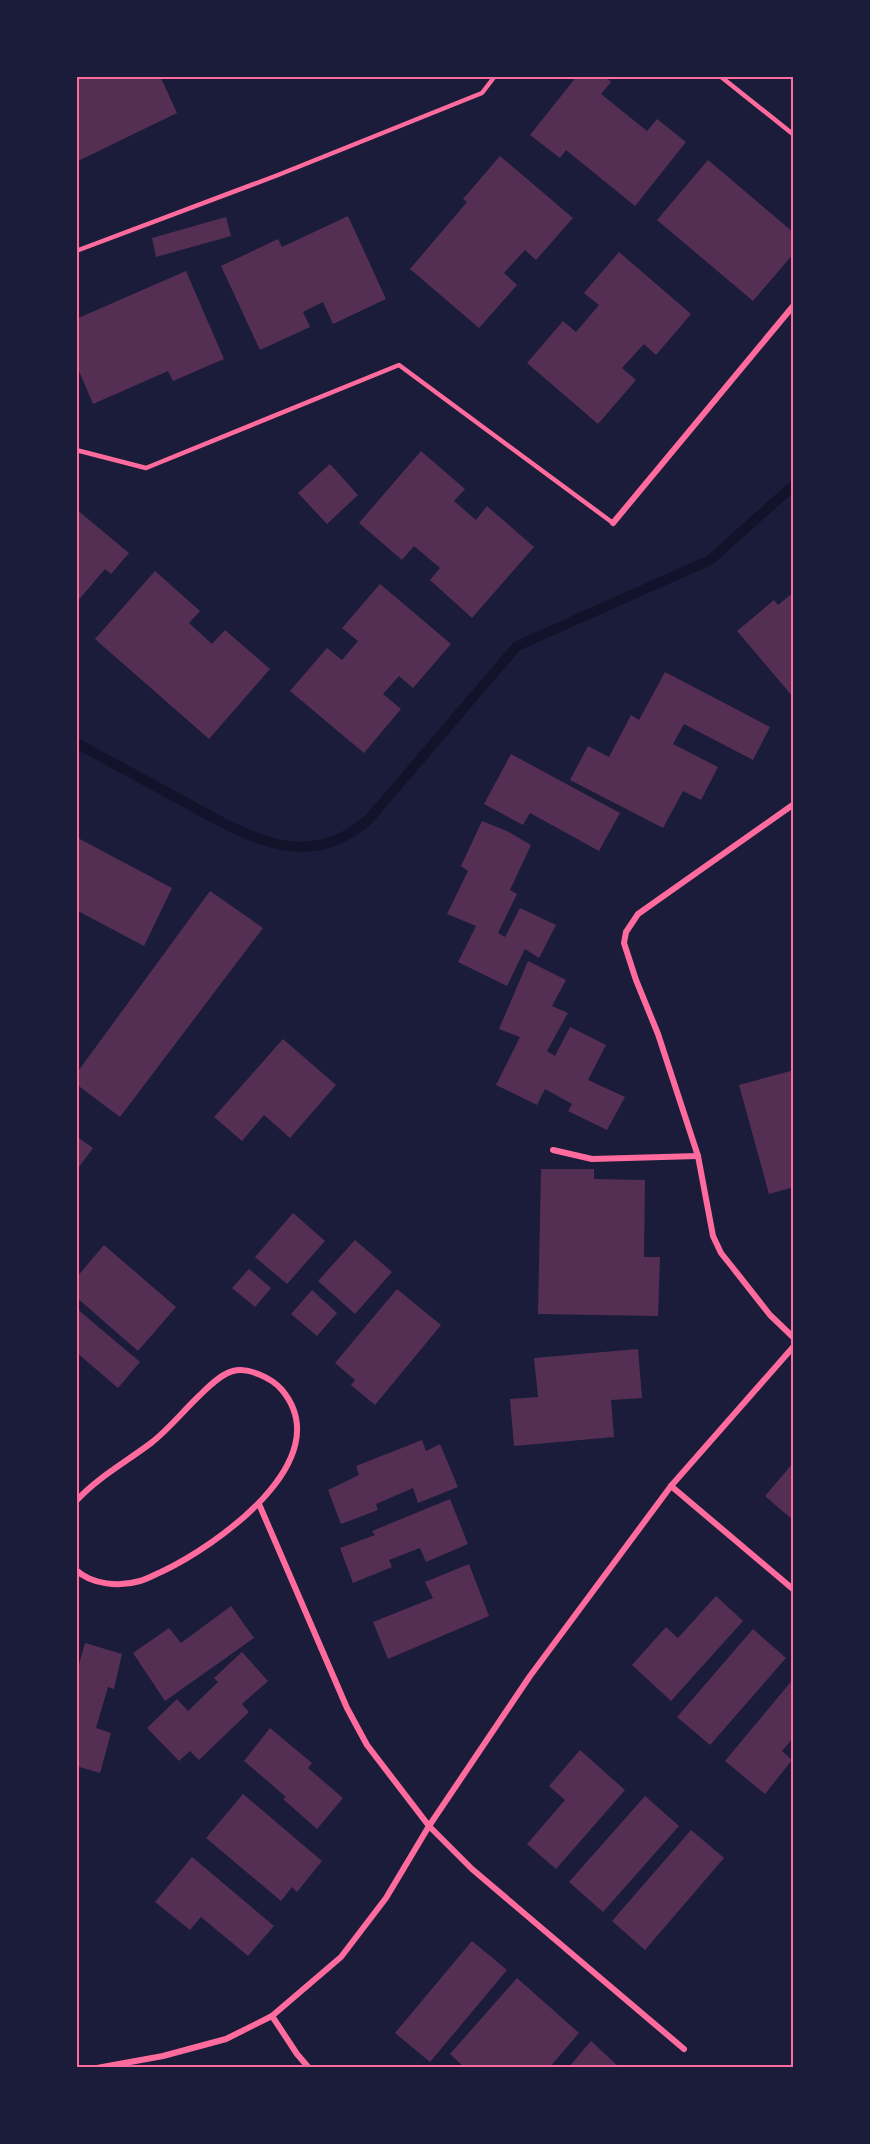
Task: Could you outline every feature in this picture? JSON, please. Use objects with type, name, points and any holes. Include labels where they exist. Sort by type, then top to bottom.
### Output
[{"type":"street","points":[[613,523],[794,305]]},
{"type":"street","points":[[794,804],[638,914],[626,932],[624,943],[658,1034],[698,1156],[713,1236],[721,1253],[770,1315],[794,1338]]},
{"type":"street","points":[[553,1150],[592,1159],[698,1156]]},
{"type":"street","points":[[97,2067],[163,2056],[226,2039],[272,2016],[341,1957],[386,1898],[429,1826],[530,1677],[671,1486],[794,1346]]},
{"type":"street","points":[[76,1501],[106,1473],[153,1442],[208,1387],[232,1371],[249,1372],[264,1377],[278,1385],[292,1401],[297,1416],[297,1435],[292,1455],[283,1473],[259,1504],[206,1546],[170,1568],[140,1582],[113,1584],[93,1581],[76,1570]]},
{"type":"street","points":[[671,1486],[794,1590]]},
{"type":"street","points":[[259,1504],[347,1708],[367,1745],[429,1826],[472,1869],[684,2049]]},
{"type":"street","points":[[272,2016],[297,2054],[309,2067]]},
{"type":"lane","points":[[76,251],[278,175],[482,93],[495,76]]},
{"type":"lane","points":[[720,76],[794,135]]},
{"type":"lane","points":[[76,450],[146,468],[399,365],[613,523]]},
{"type":"building","points":[[76,76],[160,76],[177,113],[76,162]]},
{"type":"building","points":[[577,76],[605,76],[611,82],[601,94],[647,131],[657,119],[686,142],[635,206],[566,150],[560,158],[530,135]]},
{"type":"building","points":[[500,156],[573,218],[536,260],[525,250],[504,273],[517,285],[479,328],[410,269],[467,202],[463,199]]},
{"type":"building","points":[[708,160],[794,233],[794,253],[753,301],[657,220]]},
{"type":"building","points":[[348,216],[386,299],[333,324],[323,302],[303,312],[310,327],[260,350],[221,266],[278,239],[282,247]]},
{"type":"building","points":[[226,217],[231,236],[156,257],[152,238]]},
{"type":"building","points":[[619,252],[691,314],[656,355],[644,344],[622,368],[636,380],[598,424],[527,363],[563,321],[576,332],[599,305],[584,293]]},
{"type":"building","points":[[186,271],[224,359],[173,381],[168,371],[93,404],[76,364],[76,319]]},
{"type":"building","points":[[421,451],[465,489],[454,501],[476,520],[487,506],[534,547],[472,618],[430,580],[440,568],[414,546],[402,560],[359,523]]},
{"type":"building","points":[[330,464],[358,495],[327,524],[298,493]]},
{"type":"building","points":[[76,509],[129,553],[111,574],[105,569],[76,603]]},
{"type":"building","points":[[155,571],[200,611],[189,623],[212,644],[225,630],[270,669],[209,739],[95,639]]},
{"type":"building","points":[[380,584],[451,644],[413,688],[399,676],[383,694],[401,709],[364,753],[290,691],[327,648],[342,660],[358,641],[342,628]]},
{"type":"building","points":[[794,592],[794,698],[737,631],[774,600],[778,605]]},
{"type":"building","points":[[665,672],[770,727],[753,760],[684,724],[673,744],[718,767],[701,800],[683,791],[663,828],[570,780],[588,746],[609,757],[631,715],[639,720]]},
{"type":"building","points":[[511,754],[620,813],[599,851],[530,813],[523,825],[484,804]]},
{"type":"building","points":[[482,821],[507,831],[531,845],[510,890],[517,894],[498,933],[505,937],[520,908],[556,925],[539,958],[525,949],[507,986],[458,962],[476,926],[447,914],[468,871],[461,866]]},
{"type":"building","points":[[76,837],[172,888],[144,946],[76,910]]},
{"type":"building","points":[[210,891],[263,928],[120,1117],[76,1084],[76,1074]]},
{"type":"building","points":[[528,961],[566,980],[552,1006],[568,1013],[547,1051],[555,1056],[570,1027],[606,1045],[588,1080],[625,1097],[607,1130],[568,1111],[572,1104],[545,1089],[537,1105],[496,1085],[520,1037],[499,1029]]},
{"type":"building","points":[[283,1039],[336,1085],[290,1138],[264,1115],[242,1141],[214,1117]]},
{"type":"building","points":[[794,1070],[794,1187],[769,1194],[739,1085]]},
{"type":"building","points":[[76,1136],[93,1148],[76,1171]]},
{"type":"building","points":[[541,1169],[594,1169],[594,1179],[645,1180],[644,1257],[660,1257],[658,1316],[538,1314]]},
{"type":"building","points":[[293,1213],[325,1241],[287,1284],[255,1257]]},
{"type":"building","points":[[355,1240],[392,1272],[355,1314],[318,1281]]},
{"type":"building","points":[[104,1245],[176,1307],[138,1351],[76,1297],[76,1278]]},
{"type":"building","points":[[249,1269],[271,1288],[255,1307],[232,1288]]},
{"type":"building","points":[[397,1289],[441,1325],[375,1405],[351,1385],[355,1380],[335,1363]]},
{"type":"building","points":[[312,1290],[337,1313],[317,1336],[291,1314]]},
{"type":"building","points":[[76,1308],[140,1362],[118,1388],[76,1352]]},
{"type":"building","points":[[638,1349],[642,1398],[611,1400],[614,1437],[514,1446],[510,1399],[538,1397],[534,1358]]},
{"type":"building","points":[[422,1440],[426,1451],[440,1444],[458,1487],[418,1503],[413,1488],[376,1504],[378,1510],[341,1524],[328,1490],[359,1475],[356,1466]]},
{"type":"building","points":[[794,1462],[794,1521],[765,1496]]},
{"type":"building","points":[[450,1499],[468,1544],[426,1562],[420,1548],[389,1560],[392,1567],[353,1583],[340,1548],[375,1535],[372,1531]]},
{"type":"building","points":[[469,1564],[489,1616],[388,1659],[373,1622],[433,1598],[425,1582]]},
{"type":"building","points":[[716,1596],[743,1621],[671,1701],[632,1665],[666,1627],[678,1638]]},
{"type":"building","points":[[231,1606],[254,1638],[165,1701],[133,1653],[169,1628],[181,1643]]},
{"type":"building","points":[[753,1629],[786,1658],[710,1745],[677,1717]]},
{"type":"building","points":[[85,1643],[122,1654],[114,1689],[108,1687],[96,1728],[111,1733],[100,1773],[76,1766],[76,1675]]},
{"type":"building","points":[[242,1652],[268,1681],[242,1704],[249,1712],[199,1760],[190,1751],[179,1761],[147,1728],[177,1699],[188,1711],[218,1682],[214,1678]]},
{"type":"building","points":[[794,1678],[794,1737],[782,1751],[792,1760],[765,1794],[725,1761]]},
{"type":"building","points":[[270,1728],[312,1763],[308,1768],[343,1798],[317,1829],[283,1799],[286,1797],[244,1761]]},
{"type":"building","points":[[580,1750],[625,1790],[556,1869],[527,1844],[565,1800],[549,1786]]},
{"type":"building","points":[[243,1794],[322,1861],[297,1892],[292,1887],[281,1901],[206,1838]]},
{"type":"building","points":[[645,1796],[679,1826],[603,1912],[569,1882]]},
{"type":"building","points":[[691,1830],[724,1858],[645,1950],[612,1921]]},
{"type":"building","points":[[192,1857],[274,1926],[248,1956],[201,1917],[190,1930],[155,1902]]},
{"type":"building","points":[[472,1941],[507,1970],[430,2062],[395,2033]]},
{"type":"building","points":[[517,1978],[579,2033],[549,2068],[465,2068],[450,2054]]},
{"type":"building","points":[[591,2041],[620,2068],[568,2068]]},
{"type":"waterway","points":[[76,743],[251,836],[298,847],[322,845],[345,836],[369,819],[517,646],[710,560],[794,485]]}]
